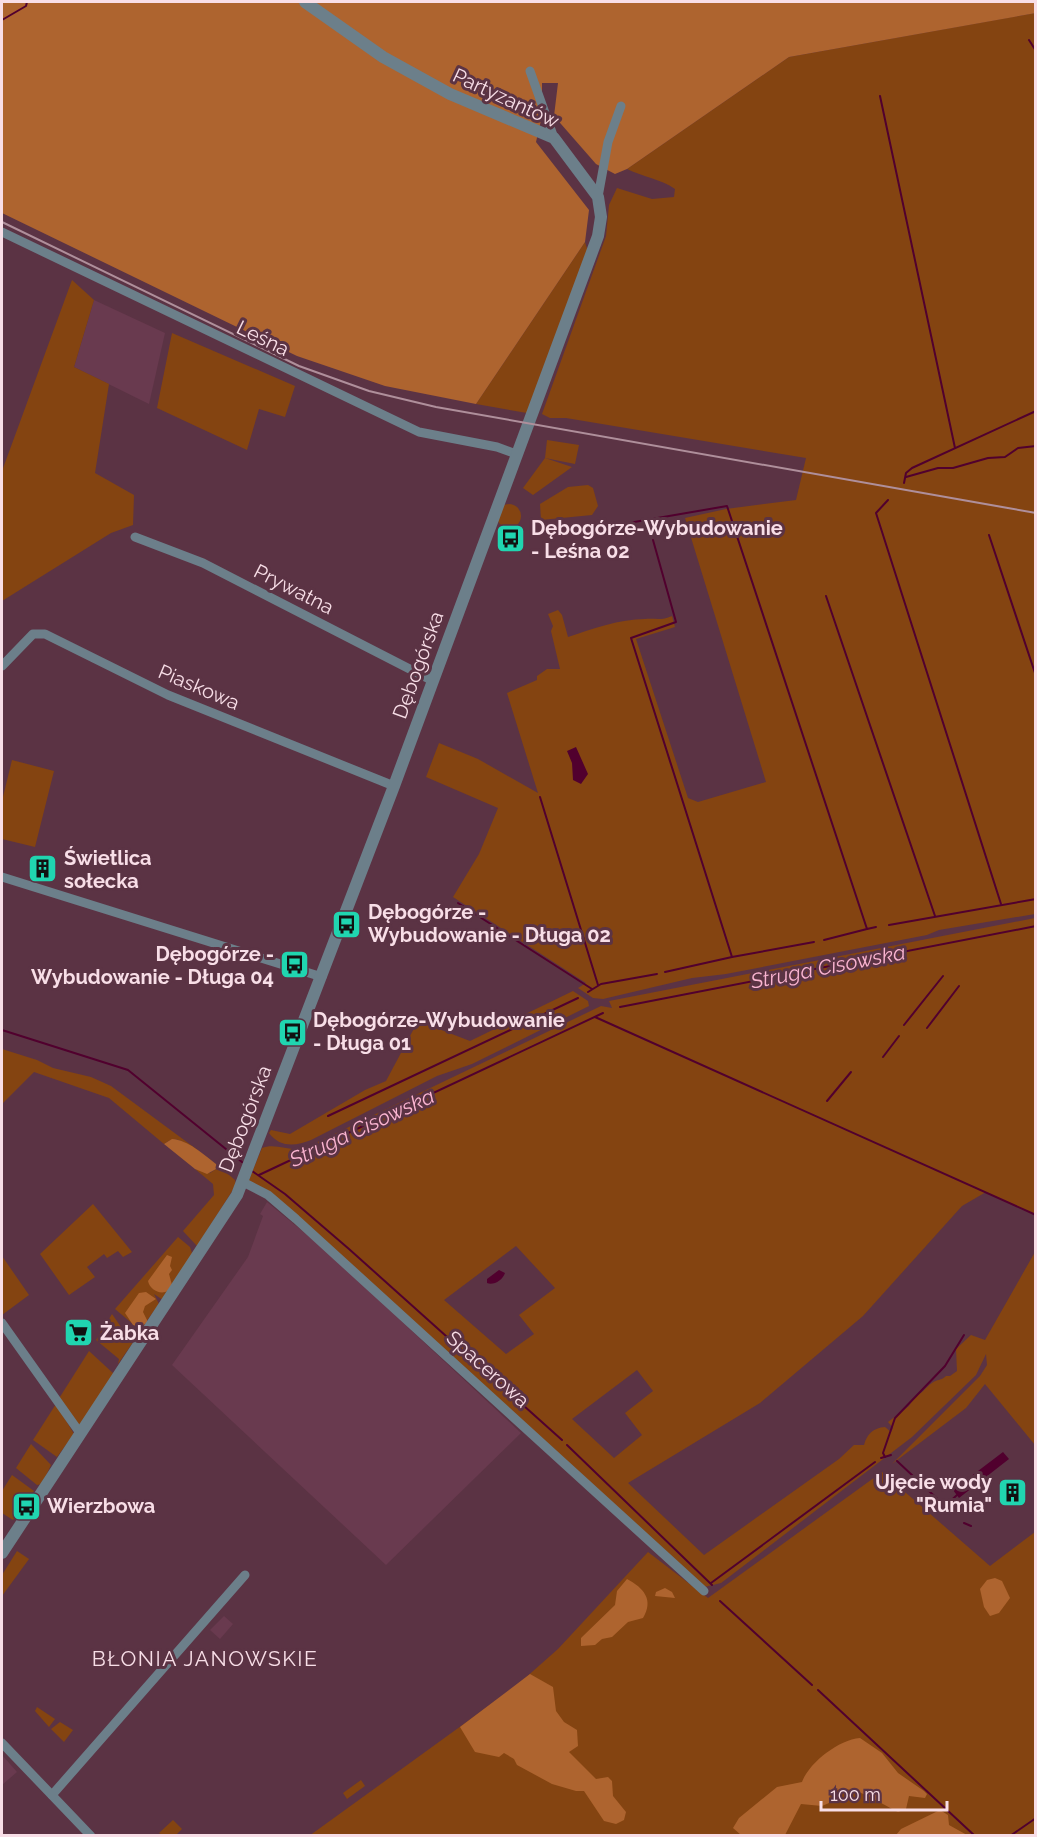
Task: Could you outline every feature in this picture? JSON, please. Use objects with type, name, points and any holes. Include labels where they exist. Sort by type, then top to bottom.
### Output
[{"type":"street","name":"Partyzantów","points":[[305,2],[383,57],[450,94],[554,138],[598,197]]},
{"type":"street","points":[[530,71],[554,138]]},
{"type":"street","points":[[516,454],[596,248],[601,217],[598,197],[608,142],[621,105]]},
{"type":"street","name":"Leśna","points":[[2,232],[418,432],[496,447],[516,454]]},
{"type":"street","name":"Dębogórska","points":[[2,1552],[228,1212],[243,1182],[394,786],[516,454]]},
{"type":"street","name":"Prywatna","points":[[135,537],[202,562],[433,681]]},
{"type":"street","name":"Piaskowa","points":[[2,666],[33,634],[45,634],[168,695],[394,786]]},
{"type":"street","points":[[2,877],[322,977]]},
{"type":"street","name":"Spacerowa","points":[[243,1182],[268,1196],[296,1219],[704,1591]]},
{"type":"street","points":[[2,1323],[80,1433]]},
{"type":"street","points":[[52,1795],[245,1575]]},
{"type":"street","points":[[2,1743],[91,1836]]},
{"type":"shaded area","points":[[2,2],[1035,2],[1036,13],[789,57],[627,169],[615,174],[596,164],[554,116],[558,83],[542,83],[542,116],[536,142],[589,210],[585,242],[476,404],[385,386],[297,356],[2,213]]},
{"type":"shaded area","points":[[1035,13],[1035,914],[939,930],[927,935],[726,974],[692,978],[603,999],[593,998],[578,988],[586,983],[453,897],[479,854],[498,808],[426,777],[439,743],[478,759],[538,793],[507,693],[537,680],[537,676],[547,669],[560,669],[551,631],[553,626],[548,614],[558,610],[562,615],[568,637],[635,619],[662,619],[672,616],[675,627],[636,639],[688,798],[698,802],[766,782],[685,518],[726,509],[796,500],[806,458],[566,418],[550,418],[542,414],[606,236],[609,205],[617,188],[652,199],[674,197],[675,189],[670,186],[627,169],[789,57]]},
{"type":"shaded area","points":[[585,242],[588,252],[527,413],[476,404]]},
{"type":"shaded area","points":[[72,280],[94,300],[74,367],[109,384],[95,473],[134,495],[133,525],[111,533],[2,601],[2,471]]},
{"type":"shaded area","points":[[94,300],[165,333],[149,404],[74,367]]},
{"type":"shaded area","points":[[172,333],[295,386],[285,417],[259,409],[247,450],[157,408]]},
{"type":"shaded area","points":[[547,440],[579,445],[575,464],[545,458]]},
{"type":"shaded area","points":[[545,458],[572,467],[533,495],[523,488]]},
{"type":"shaded area","points":[[588,485],[593,488],[598,506],[592,515],[541,520],[540,504],[568,487]]},
{"type":"shaded area","points":[[509,504],[517,508],[521,516],[517,524],[509,528],[501,524],[497,516],[501,508]]},
{"type":"shaded area","points":[[576,747],[588,774],[581,784],[573,780],[572,763],[567,751]]},
{"type":"shaded area","points":[[12,760],[54,771],[35,847],[2,839],[2,801]]},
{"type":"shaded area","points":[[1035,918],[1035,1215],[986,1192],[962,1206],[863,1316],[760,1403],[628,1483],[704,1555],[839,1459],[854,1445],[864,1445],[874,1430],[885,1427],[891,1432],[893,1428],[888,1422],[909,1406],[914,1397],[934,1382],[957,1371],[956,1349],[971,1335],[985,1340],[1035,1252],[1035,1445],[985,1384],[966,1408],[892,1464],[980,1376],[987,1365],[986,1354],[976,1375],[912,1437],[721,1583],[704,1587],[248,1182],[262,1148],[272,1146],[303,1149],[601,1006],[612,1008],[609,1001]],"holes":[[[516,1246],[555,1288],[519,1315],[534,1334],[506,1354],[444,1300]],[[637,1370],[653,1391],[625,1413],[642,1435],[614,1458],[572,1419]]]},
{"type":"shaded area","points":[[573,991],[588,1001],[589,1006],[472,1064],[437,1076],[311,1140],[300,1144],[288,1144],[278,1141],[269,1133],[271,1130],[290,1134],[365,1090],[386,1081],[418,1021],[470,1041]]},
{"type":"shaded area","points":[[2,1049],[37,1060],[53,1068],[91,1077],[111,1086],[199,1151],[178,1140],[164,1144],[109,1098],[34,1072],[2,1104]]},
{"type":"shaded area","points":[[172,1139],[195,1148],[216,1164],[216,1169],[207,1174],[195,1169],[164,1144]]},
{"type":"shaded area","points":[[216,1164],[235,1180],[236,1185],[197,1246],[183,1231],[214,1195],[213,1184],[195,1169],[210,1173],[216,1169]]},
{"type":"shaded area","points":[[267,1202],[322,1247],[521,1433],[386,1565],[172,1365],[248,1257],[263,1216],[260,1214]]},
{"type":"shaded area","points":[[93,1204],[132,1252],[123,1257],[118,1251],[107,1258],[104,1254],[87,1267],[95,1277],[69,1295],[40,1254]]},
{"type":"shaded area","points":[[178,1237],[190,1247],[193,1256],[163,1300],[154,1294],[159,1304],[140,1330],[115,1309]]},
{"type":"shaded area","points":[[167,1255],[172,1257],[170,1266],[172,1270],[169,1274],[172,1285],[168,1291],[159,1292],[151,1287],[148,1281]]},
{"type":"shaded area","points":[[2,1256],[29,1295],[2,1315]]},
{"type":"shaded area","points":[[499,1270],[505,1273],[502,1278],[495,1283],[487,1283],[487,1279]]},
{"type":"shaded area","points":[[146,1292],[156,1299],[145,1306],[143,1312],[148,1322],[141,1327],[133,1325],[125,1313],[139,1293]]},
{"type":"shaded area","points":[[112,1314],[121,1327],[132,1332],[136,1338],[118,1364],[119,1359],[96,1340]]},
{"type":"shaded area","points":[[89,1351],[114,1374],[82,1423],[78,1425],[58,1400]]},
{"type":"shaded area","points":[[56,1404],[74,1434],[57,1457],[33,1440]]},
{"type":"shaded area","points":[[31,1444],[51,1465],[42,1484],[37,1485],[16,1468]]},
{"type":"shaded area","points":[[1003,1452],[1009,1459],[959,1498],[953,1490]]},
{"type":"shaded area","points":[[882,1472],[990,1566],[1035,1532],[1035,1835],[309,1836],[515,1687],[558,1649],[648,1552],[708,1598]]},
{"type":"shaded area","points":[[12,1475],[34,1491],[13,1520],[2,1513],[2,1491]]},
{"type":"shaded area","points":[[17,1551],[29,1559],[2,1596],[2,1575]]},
{"type":"shaded area","points":[[995,1578],[1002,1581],[1010,1598],[999,1613],[990,1616],[984,1607],[980,1589],[987,1580]]},
{"type":"shaded area","points":[[627,1579],[646,1595],[648,1606],[643,1618],[628,1622],[612,1637],[602,1639],[595,1645],[581,1646],[581,1638],[615,1605],[617,1591]]},
{"type":"shaded area","points":[[665,1588],[672,1592],[675,1598],[655,1596],[656,1592]]},
{"type":"shaded area","points":[[224,1616],[233,1624],[220,1639],[210,1630]]},
{"type":"shaded area","points":[[530,1674],[553,1687],[556,1711],[564,1722],[577,1730],[578,1746],[569,1752],[596,1779],[608,1777],[612,1781],[613,1796],[626,1812],[624,1820],[616,1824],[604,1821],[584,1791],[552,1784],[517,1765],[514,1759],[504,1753],[499,1757],[475,1752],[460,1727]]},
{"type":"shaded area","points":[[37,1707],[55,1719],[49,1727],[35,1711]]},
{"type":"shaded area","points":[[60,1722],[73,1730],[64,1742],[51,1729]]},
{"type":"shaded area","points":[[860,1738],[882,1753],[898,1773],[924,1791],[927,1794],[925,1798],[909,1796],[906,1809],[898,1812],[864,1794],[846,1789],[837,1790],[830,1794],[829,1803],[822,1806],[801,1804],[785,1835],[741,1835],[733,1828],[739,1818],[777,1787],[802,1782],[811,1767],[825,1754],[843,1743]]},
{"type":"shaded area","points":[[2,1755],[17,1772],[2,1785]]},
{"type":"shaded area","points":[[361,1780],[365,1786],[347,1799],[343,1793]]},
{"type":"shaded area","points":[[940,1810],[948,1815],[949,1825],[967,1835],[896,1835],[901,1829]]},
{"type":"shaded area","points":[[173,1820],[182,1829],[176,1835],[159,1833]]},
{"type":"waterway","points":[[2,20],[26,6],[27,2]]},
{"type":"waterway","points":[[1029,40],[1036,51]]},
{"type":"waterway","points":[[880,96],[955,448]]},
{"type":"waterway","points":[[904,483],[906,473],[912,468],[1036,411]]},
{"type":"waterway","points":[[906,477],[938,468],[953,468],[988,458],[1005,457],[1018,448],[1036,446]]},
{"type":"waterway","points":[[888,500],[876,513],[1001,904]]},
{"type":"waterway","points":[[553,536],[727,506],[867,929],[876,927]]},
{"type":"waterway","points":[[989,535],[1036,676]]},
{"type":"waterway","points":[[653,540],[676,622],[631,638],[732,957],[665,972]]},
{"type":"waterway","points":[[826,596],[935,916]]},
{"type":"waterway","points":[[540,797],[598,985]]},
{"type":"waterway","points":[[889,925],[1036,899]]},
{"type":"waterway","points":[[458,903],[592,989]]},
{"type":"waterway","name":"Struga Cisowska","points":[[620,1007],[1036,926]]},
{"type":"waterway","points":[[824,940],[867,929]]},
{"type":"waterway","points":[[732,957],[814,942]]},
{"type":"waterway","points":[[588,992],[601,984],[657,974]]},
{"type":"waterway","points":[[904,1025],[943,976]]},
{"type":"waterway","points":[[927,1028],[959,986]]},
{"type":"waterway","points":[[328,1116],[578,998]]},
{"type":"waterway","name":"Struga Cisowska","points":[[259,1175],[603,1013]]},
{"type":"waterway","points":[[595,1017],[1036,1215]]},
{"type":"waterway","name":"Struga Cisowska","points":[[2,1030],[128,1070],[242,1162]]},
{"type":"waterway","points":[[883,1057],[899,1036]]},
{"type":"waterway","points":[[827,1101],[851,1072]]},
{"type":"waterway","points":[[252,1171],[285,1194],[349,1249],[562,1440]]},
{"type":"waterway","points":[[885,1457],[883,1453],[895,1418],[945,1366],[964,1335]]},
{"type":"waterway","points":[[567,1445],[712,1585]]},
{"type":"waterway","points":[[881,1458],[891,1455]]},
{"type":"waterway","points":[[897,1461],[945,1506],[957,1495]]},
{"type":"waterway","points":[[711,1583],[875,1462]]},
{"type":"waterway","points":[[946,1506],[952,1512]]},
{"type":"waterway","points":[[964,1523],[971,1526]]},
{"type":"waterway","points":[[720,1601],[812,1685]]},
{"type":"waterway","points":[[818,1690],[975,1836]]},
{"type":"waterway","points":[[1010,1836],[1036,1818]]},
{"type":"railway","points":[[2,222],[299,366],[369,391],[436,407],[1036,513]]},
{"type":"place","name":"Dębogórze-Wybudowanie - Leśna 02","points":[[510,539]]},
{"type":"place","name":"Świetlica sołecka","points":[[43,869]]},
{"type":"place","name":"Dębogórze - Wybudowanie - Długa 02","points":[[347,924]]},
{"type":"place","name":"Dębogórze - Wybudowanie - Długa 04","points":[[295,965]]},
{"type":"place","name":"Dębogórze-Wybudowanie - Długa 01","points":[[292,1032]]},
{"type":"place","name":"Żabka","points":[[79,1333]]},
{"type":"place","name":"Ujęcie wody \"Rumia\"","points":[[1013,1493]]},
{"type":"place","name":"Wierzbowa","points":[[26,1506]]},
{"type":"district","name":"BŁONIA JANOWSKIE","points":[[205,1659]]}]
